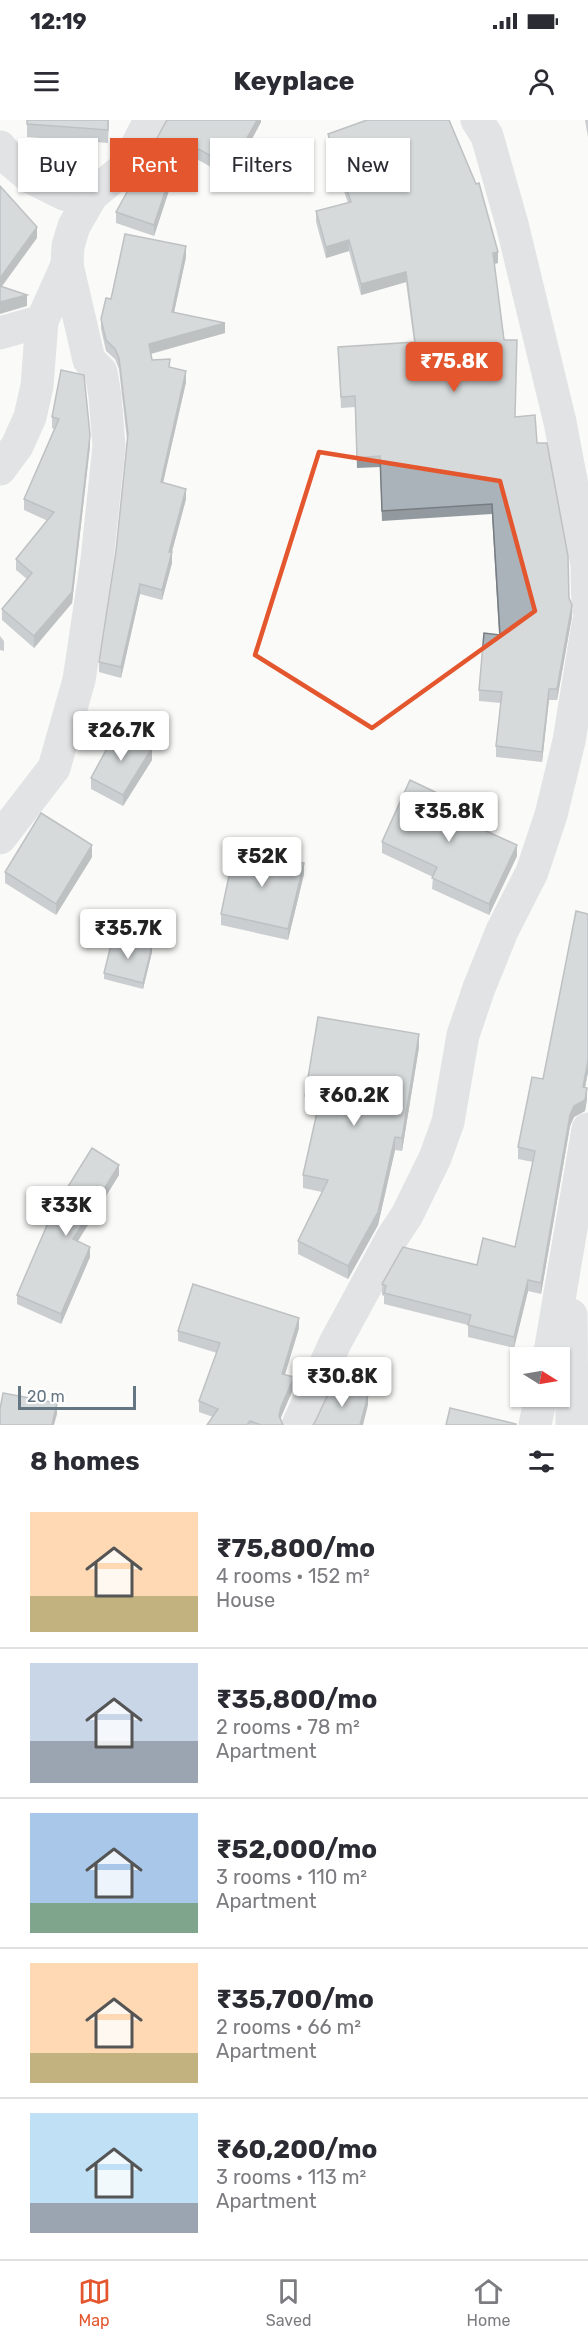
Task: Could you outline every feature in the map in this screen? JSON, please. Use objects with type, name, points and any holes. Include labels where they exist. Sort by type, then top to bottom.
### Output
[{"type":"street","points":[[0,838],[54,768],[79,680],[97,560],[109,446],[105,396],[100,372],[89,360],[67,265],[68,246],[74,226],[92,195],[126,167],[150,120]]},
{"type":"street","points":[[477,120],[487,136],[512,224],[560,422],[587,565],[588,608]]},
{"type":"street","points":[[0,147],[11,161],[38,181],[64,194],[78,197],[92,195]]},
{"type":"street","points":[[0,470],[17,446],[30,417],[37,386],[42,321],[67,265]]},
{"type":"street","points":[[0,333],[42,321]]},
{"type":"street","points":[[298,1425],[335,1343],[407,1215],[435,1158],[448,1122],[463,1035],[502,931],[532,872],[551,815],[569,741],[588,624]]},
{"type":"street","points":[[551,1347],[588,1129]]},
{"type":"street","points":[[572,1425],[571,1297],[578,1193]]},
{"type":"street","points":[[535,1425],[539,1407]]},
{"type":"highlighted area","points":[[319,452],[500,481],[535,611],[372,728],[255,655]]},
{"type":"building","points":[[27,120],[108,120],[108,130],[27,124]]},
{"type":"building","points":[[167,120],[257,120],[247,138],[210,138],[210,155],[198,149],[198,138],[157,138]]},
{"type":"building","points":[[367,120],[449,120],[476,184],[479,183],[498,252],[493,253],[504,340],[517,340],[515,417],[535,415],[537,443],[547,443],[568,556],[569,598],[572,605],[557,689],[549,689],[542,752],[496,746],[502,692],[479,690],[484,633],[500,635],[492,504],[382,511],[380,456],[357,458],[355,396],[341,397],[338,347],[415,342],[406,272],[361,284],[349,240],[326,247],[316,211],[351,202],[348,192],[410,192],[410,138],[329,138],[328,134]]},
{"type":"building","points":[[0,186],[37,227],[0,278]]},
{"type":"building","points":[[127,192],[165,192],[154,225],[116,212]]},
{"type":"building","points":[[125,234],[186,246],[172,312],[225,323],[149,344],[152,360],[170,359],[169,367],[186,371],[161,482],[186,489],[169,552],[172,552],[162,590],[140,584],[121,667],[99,662],[116,551],[128,434],[119,358],[115,349],[106,340],[101,319],[106,298],[111,299]]},
{"type":"building","points":[[0,286],[27,295],[0,302]]},
{"type":"building","points":[[61,370],[84,375],[90,435],[72,592],[34,636],[2,609],[32,573],[16,559],[54,512],[24,499],[59,419],[52,417]]},
{"type":"building","points":[[117,730],[152,748],[123,795],[91,778]]},
{"type":"building","points":[[410,780],[460,804],[455,817],[517,845],[489,904],[432,878],[437,867],[382,842]]},
{"type":"building","points":[[41,813],[92,845],[56,904],[5,872]]},
{"type":"building","points":[[235,847],[304,863],[288,929],[221,914]]},
{"type":"building","points":[[576,911],[588,914],[588,1061],[583,1087],[587,1088],[585,1100],[574,1106],[570,1115],[541,1283],[528,1280],[514,1337],[468,1325],[471,1315],[384,1293],[386,1286],[382,1284],[403,1247],[477,1265],[483,1238],[515,1247],[535,1151],[518,1147],[532,1077],[543,1079]]},
{"type":"building","points":[[113,937],[152,946],[143,983],[104,973]]},
{"type":"building","points":[[318,1017],[419,1034],[402,1138],[395,1137],[378,1212],[348,1266],[298,1241],[328,1180],[303,1175],[320,1099],[305,1096]]},
{"type":"building","points":[[92,1148],[119,1165],[73,1239],[90,1247],[61,1314],[17,1295],[54,1209]]},
{"type":"building","points":[[193,1284],[299,1318],[282,1374],[294,1377],[281,1407],[279,1416],[283,1425],[261,1425],[250,1421],[247,1425],[207,1425],[218,1409],[199,1401],[220,1343],[178,1331]]},
{"type":"building","points":[[332,1386],[368,1395],[360,1425],[313,1425]]},
{"type":"building","points":[[3,1393],[57,1403],[52,1425],[0,1425]]},
{"type":"building","points":[[450,1408],[516,1424],[516,1425],[446,1425]]}]
